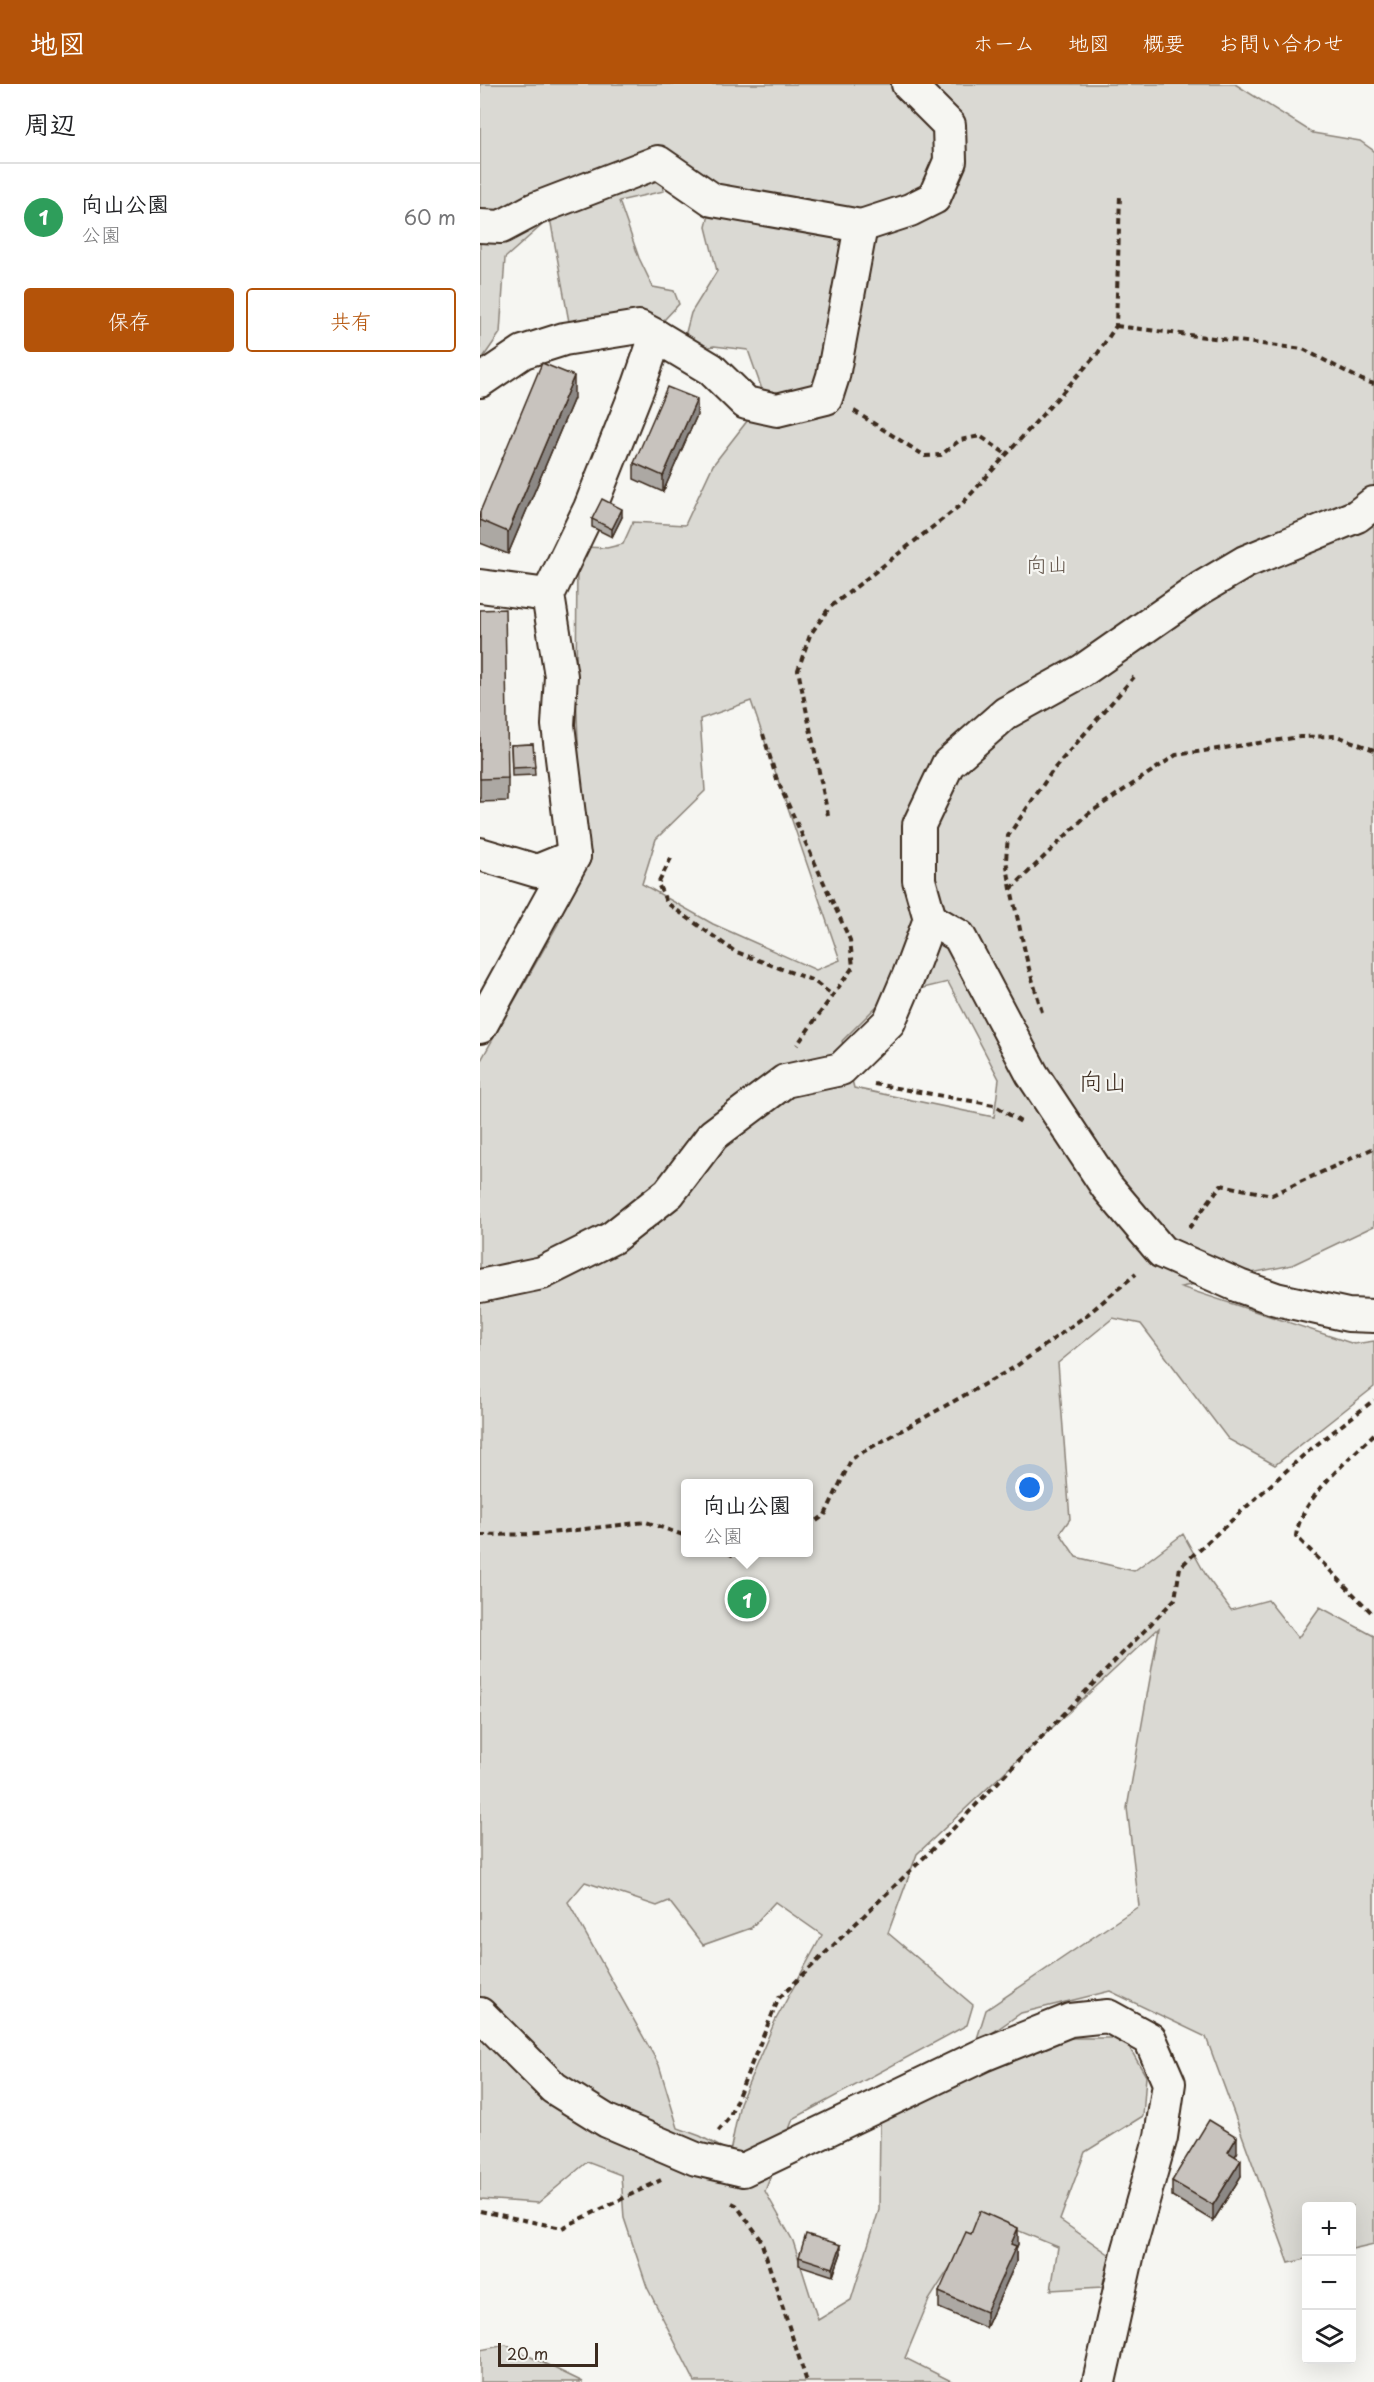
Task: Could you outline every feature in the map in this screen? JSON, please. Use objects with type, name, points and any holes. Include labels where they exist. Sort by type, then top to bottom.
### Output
[{"type":"street","points":[[480,226],[501,227],[535,209],[658,162],[713,200],[861,226],[910,210],[934,198],[950,161],[949,125],[908,84]]},
{"type":"street","points":[[480,381],[523,352],[564,339],[639,327],[711,369],[746,402],[777,410],[826,398],[833,376],[861,226]]},
{"type":"street","points":[[480,1027],[574,856],[558,724],[561,676],[548,595],[590,507],[656,336]]},
{"type":"street","points":[[480,1286],[542,1273],[612,1238],[669,1193],[713,1135],[785,1082],[841,1069],[889,1022],[930,919],[919,880],[919,825],[948,764],[1006,713],[1082,671],[1201,588],[1245,562],[1357,516],[1374,503]]},
{"type":"street","points":[[480,586],[548,595]]},
{"type":"street","points":[[480,854],[537,871],[574,856]]},
{"type":"street","points":[[930,919],[959,936],[1032,1074],[1107,1187],[1162,1252],[1239,1286],[1276,1299],[1348,1315],[1374,1316]]},
{"type":"street","points":[[480,2014],[554,2088],[608,2121],[696,2159],[743,2170],[983,2055],[1070,2020],[1108,2016],[1150,2039],[1168,2083],[1161,2137],[1128,2253],[1099,2382]]},
{"type":"path","points":[[828,815],[798,670],[810,635],[829,608],[962,504],[1098,352],[1116,326],[1120,195]]},
{"type":"path","points":[[1116,326],[1303,349],[1374,384]]},
{"type":"path","points":[[826,398],[858,412],[925,456],[941,455],[960,440],[980,436],[1006,454]]},
{"type":"path","points":[[1042,1012],[1028,965],[1011,889],[1006,860],[1008,836],[1053,770],[1135,676]]},
{"type":"path","points":[[763,734],[777,780],[850,940],[853,967],[793,1050],[785,1082]]},
{"type":"path","points":[[1011,889],[1088,814],[1176,755],[1300,737],[1337,736],[1374,750]]},
{"type":"path","points":[[671,858],[658,884],[667,903],[734,951],[814,981],[832,995]]},
{"type":"path","points":[[841,1069],[860,1082],[994,1105],[1034,1130]]},
{"type":"path","points":[[813,1523],[825,1515],[852,1458],[1015,1367],[1088,1314],[1162,1252],[1180,1241],[1221,1185],[1272,1196],[1374,1148]]},
{"type":"path","points":[[480,2211],[562,2228],[671,2176],[696,2159],[729,2118],[779,1998],[944,1839],[1175,1599],[1180,1567],[1306,1453],[1374,1400]]},
{"type":"path","points":[[1374,1434],[1310,1499],[1298,1524],[1296,1536],[1374,1614]]},
{"type":"path","points":[[480,1535],[541,1534],[646,1522],[681,1534]]},
{"type":"path","points":[[725,2200],[736,2205],[760,2238],[807,2382]]},
{"type":"green space","name":"向山","points":[[480,84],[1235,84],[1313,133],[1360,141],[1374,151],[1374,1226],[1292,1265],[1181,1287],[1354,1344],[1374,1341],[1374,1387],[1275,1465],[1228,1439],[1141,1324],[1113,1318],[1058,1363],[1070,1519],[1060,1533],[1076,1557],[1134,1571],[1183,1534],[1207,1577],[1231,1610],[1268,1600],[1298,1638],[1320,1607],[1374,1636],[1374,2244],[1356,2248],[1356,2202],[1302,2202],[1302,2260],[1289,2263],[1206,2037],[1110,1991],[1021,2013],[975,2045],[986,2010],[1139,1906],[1127,1808],[1159,1628],[917,1854],[888,1933],[973,2005],[967,2025],[793,2119],[765,2191],[793,2241],[818,2320],[851,2300],[879,2210],[880,2119],[1059,2038],[1124,2038],[1146,2076],[1143,2116],[1085,2152],[1060,2220],[1110,2255],[1102,2287],[1051,2290],[1058,2247],[983,2216],[929,2300],[905,2358],[953,2382],[695,2382],[647,2287],[624,2218],[621,2175],[587,2162],[538,2203],[480,2199],[480,1062],[558,924],[583,858],[576,692],[577,563],[585,547],[607,548],[623,544],[633,522],[685,525],[713,465],[765,398],[748,350],[714,346],[700,349],[685,336],[691,313],[717,271],[706,227],[714,194],[656,157],[664,191],[619,201],[639,258],[653,287],[674,291],[679,304],[664,320],[639,318],[569,322],[550,218],[505,258],[500,333],[480,362]],"holes":[[[751,701],[840,960],[816,970],[713,924],[642,884],[656,839],[705,791],[700,719]],[[948,982],[999,1079],[994,1117],[854,1088],[842,1041],[886,997]],[[585,1882],[657,1906],[669,1901],[703,1945],[751,1928],[775,1902],[822,1935],[775,2021],[740,2103],[730,2152],[700,2136],[678,2128],[659,2065],[568,1902]]]},
{"type":"green space","points":[[506,2345],[583,2382],[480,2382],[480,2350]]},
{"type":"building","points":[[542,363],[574,376],[508,532],[480,520],[480,512]]},
{"type":"building","points":[[667,387],[697,399],[663,476],[634,463]]},
{"type":"building","points":[[602,499],[622,509],[612,529],[592,519]]},
{"type":"building","points":[[505,609],[508,778],[480,779],[480,610]]},
{"type":"building","points":[[533,744],[535,767],[512,768],[511,745]]},
{"type":"building","points":[[1209,2120],[1237,2137],[1228,2152],[1241,2160],[1213,2205],[1172,2181]]},
{"type":"building","points":[[980,2211],[1018,2228],[1011,2244],[1016,2246],[986,2312],[939,2292],[966,2232],[971,2234]]},
{"type":"building","points":[[806,2234],[841,2245],[833,2268],[799,2257]]},
{"type":"place","name":"向山公園","points":[[747,1599]]},
{"type":"district","name":"向山","points":[[1103,1080]]}]
